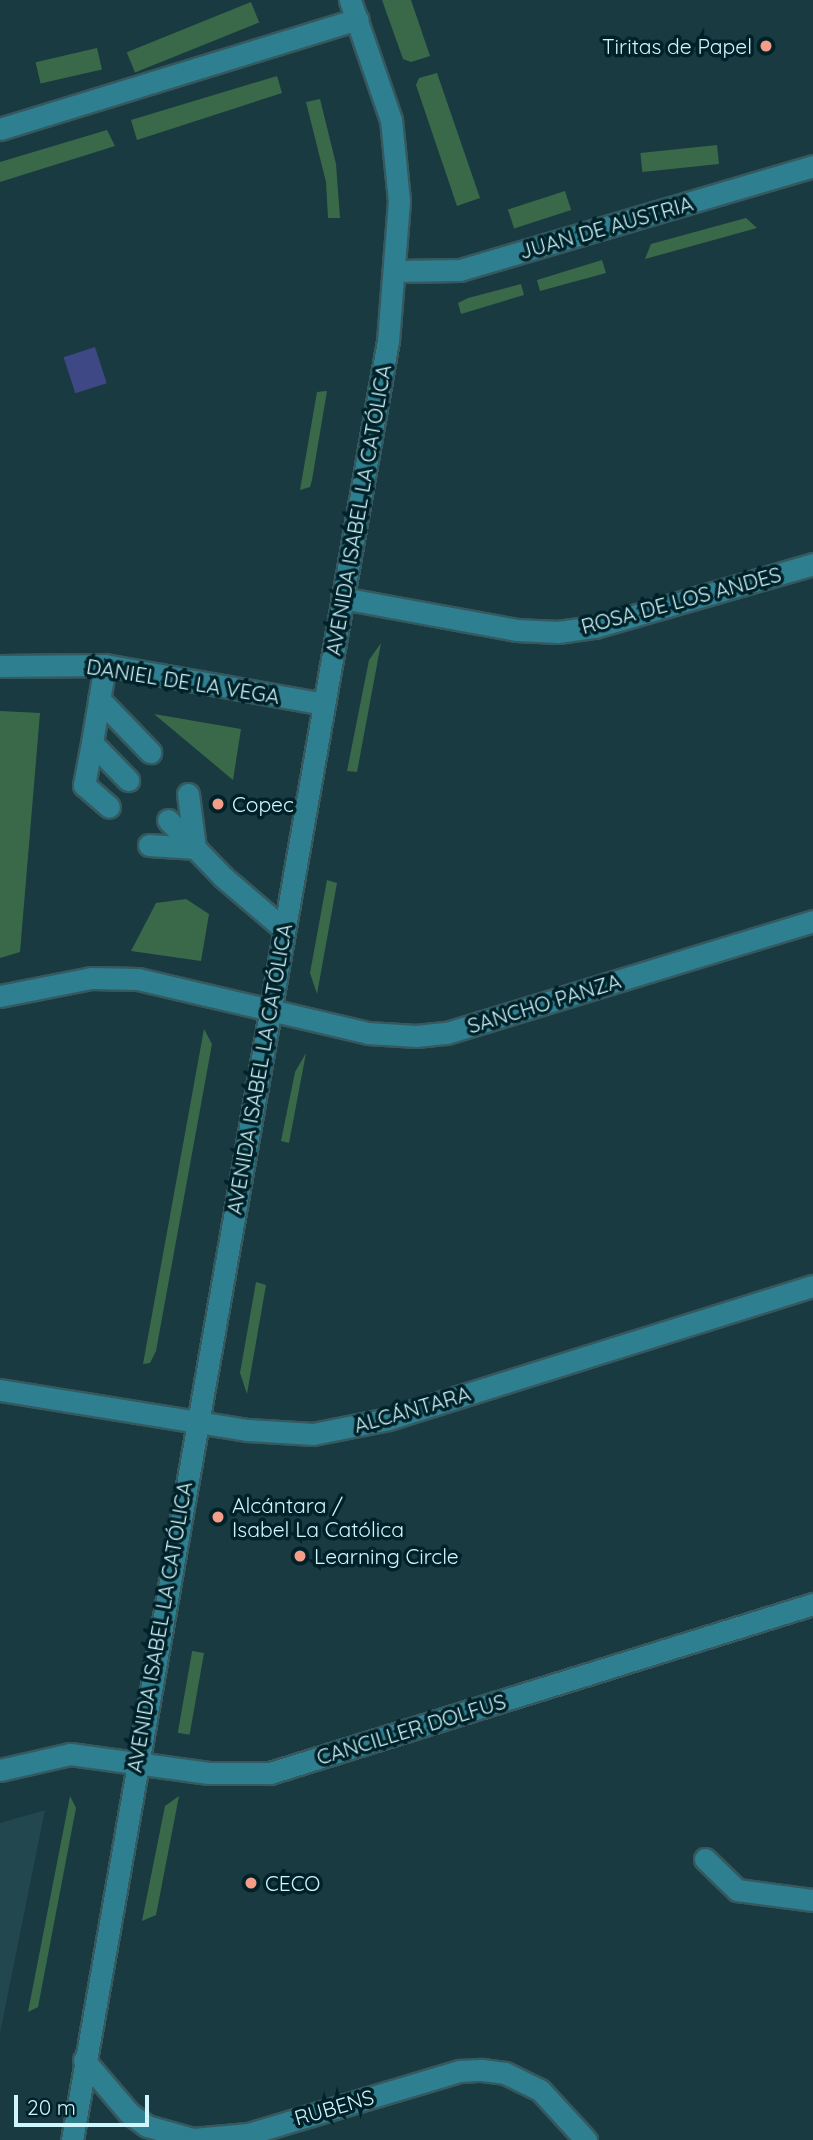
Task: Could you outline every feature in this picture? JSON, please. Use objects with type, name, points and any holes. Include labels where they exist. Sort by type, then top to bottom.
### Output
[{"type":"street","points":[[0,129],[353,10]]},
{"type":"street","name":"AVENIDA ISABEL LA CATÓLICA","points":[[72,2140],[135,1762],[388,341],[396,271],[399,201],[391,121],[353,10]]},
{"type":"street","name":"JUAN DE AUSTRIA","points":[[396,271],[460,270],[813,166]]},
{"type":"street","name":"ROSA DE LOS ANDES","points":[[342,598],[516,629],[558,632],[595,627],[813,564]]},
{"type":"street","points":[[105,665],[84,785],[109,807]]},
{"type":"street","name":"DANIEL DE LA VEGA","points":[[0,666],[105,665],[324,704]]},
{"type":"street","points":[[99,699],[150,752]]},
{"type":"street","points":[[92,743],[128,780]]},
{"type":"street","points":[[188,794],[195,848]]},
{"type":"street","points":[[168,820],[283,928]]},
{"type":"street","points":[[149,845],[195,848]]},
{"type":"street","name":"SANCHO PANZA","points":[[0,996],[91,978],[138,979],[270,1013],[368,1033],[447,1033],[813,921]]},
{"type":"street","name":"ALCÁNTARA","points":[[0,1390],[196,1421],[313,1434],[388,1419],[813,1286]]},
{"type":"street","name":"CANCILLER DOLFUS","points":[[0,1770],[70,1754],[209,1773],[270,1773],[813,1604]]},
{"type":"street","points":[[705,1859],[737,1890],[813,1899]]},
{"type":"street","name":"RUBENS","points":[[84,2060],[147,2126],[193,2139],[226,2138],[460,2071],[482,2070],[505,2073],[540,2090],[586,2140]]},
{"type":"shaded area","points":[[45,1810],[0,2033],[0,1823]]},
{"type":"green space","points":[[382,0],[411,0],[430,56],[411,62],[403,59]]},
{"type":"green space","points":[[251,2],[259,22],[135,73],[127,52]]},
{"type":"green space","points":[[97,48],[102,69],[41,84],[36,62]]},
{"type":"green space","points":[[437,73],[480,198],[457,206],[416,85],[419,78]]},
{"type":"green space","points":[[277,76],[282,93],[137,140],[131,120]]},
{"type":"green space","points":[[320,99],[336,164],[340,218],[328,218],[326,182],[306,102]]},
{"type":"green space","points":[[107,130],[115,146],[0,182],[0,162]]},
{"type":"green space","points":[[717,145],[719,164],[642,172],[640,153]]},
{"type":"green space","points":[[565,191],[571,210],[514,229],[508,210]]},
{"type":"green space","points":[[746,218],[757,228],[645,259],[651,244]]},
{"type":"green space","points":[[602,260],[606,273],[540,291],[537,280]]},
{"type":"green space","points":[[521,284],[524,295],[461,314],[458,303],[468,298]]},
{"type":"green space","points":[[327,391],[312,480],[310,487],[300,490],[317,392]]},
{"type":"green space","points":[[381,643],[357,772],[347,771],[369,660]]},
{"type":"green space","points":[[0,711],[40,713],[20,952],[0,958]]},
{"type":"green space","points":[[154,714],[241,729],[233,780]]},
{"type":"green space","points":[[327,880],[337,883],[317,994],[310,973]]},
{"type":"green space","points":[[186,899],[209,914],[201,961],[131,951],[156,903]]},
{"type":"green space","points":[[204,1029],[212,1044],[156,1351],[150,1363],[143,1364]]},
{"type":"green space","points":[[306,1053],[289,1143],[281,1141],[295,1072]]},
{"type":"green space","points":[[256,1282],[266,1285],[247,1394],[240,1373]]},
{"type":"green space","points":[[192,1651],[204,1653],[190,1735],[178,1733]]},
{"type":"green space","points":[[70,1796],[76,1808],[38,2007],[28,2012]]},
{"type":"green space","points":[[179,1796],[156,1915],[142,1921],[165,1806]]},
{"type":"water","points":[[95,347],[107,383],[75,393],[64,357]]},
{"type":"place","name":"Tiritas de Papel","points":[[766,46]]},
{"type":"place","name":"Copec","points":[[218,804]]},
{"type":"place","name":"Alcántara / Isabel La Católica","points":[[218,1517]]},
{"type":"place","name":"Learning Circle","points":[[300,1556]]},
{"type":"place","name":"CECO","points":[[251,1883]]}]
